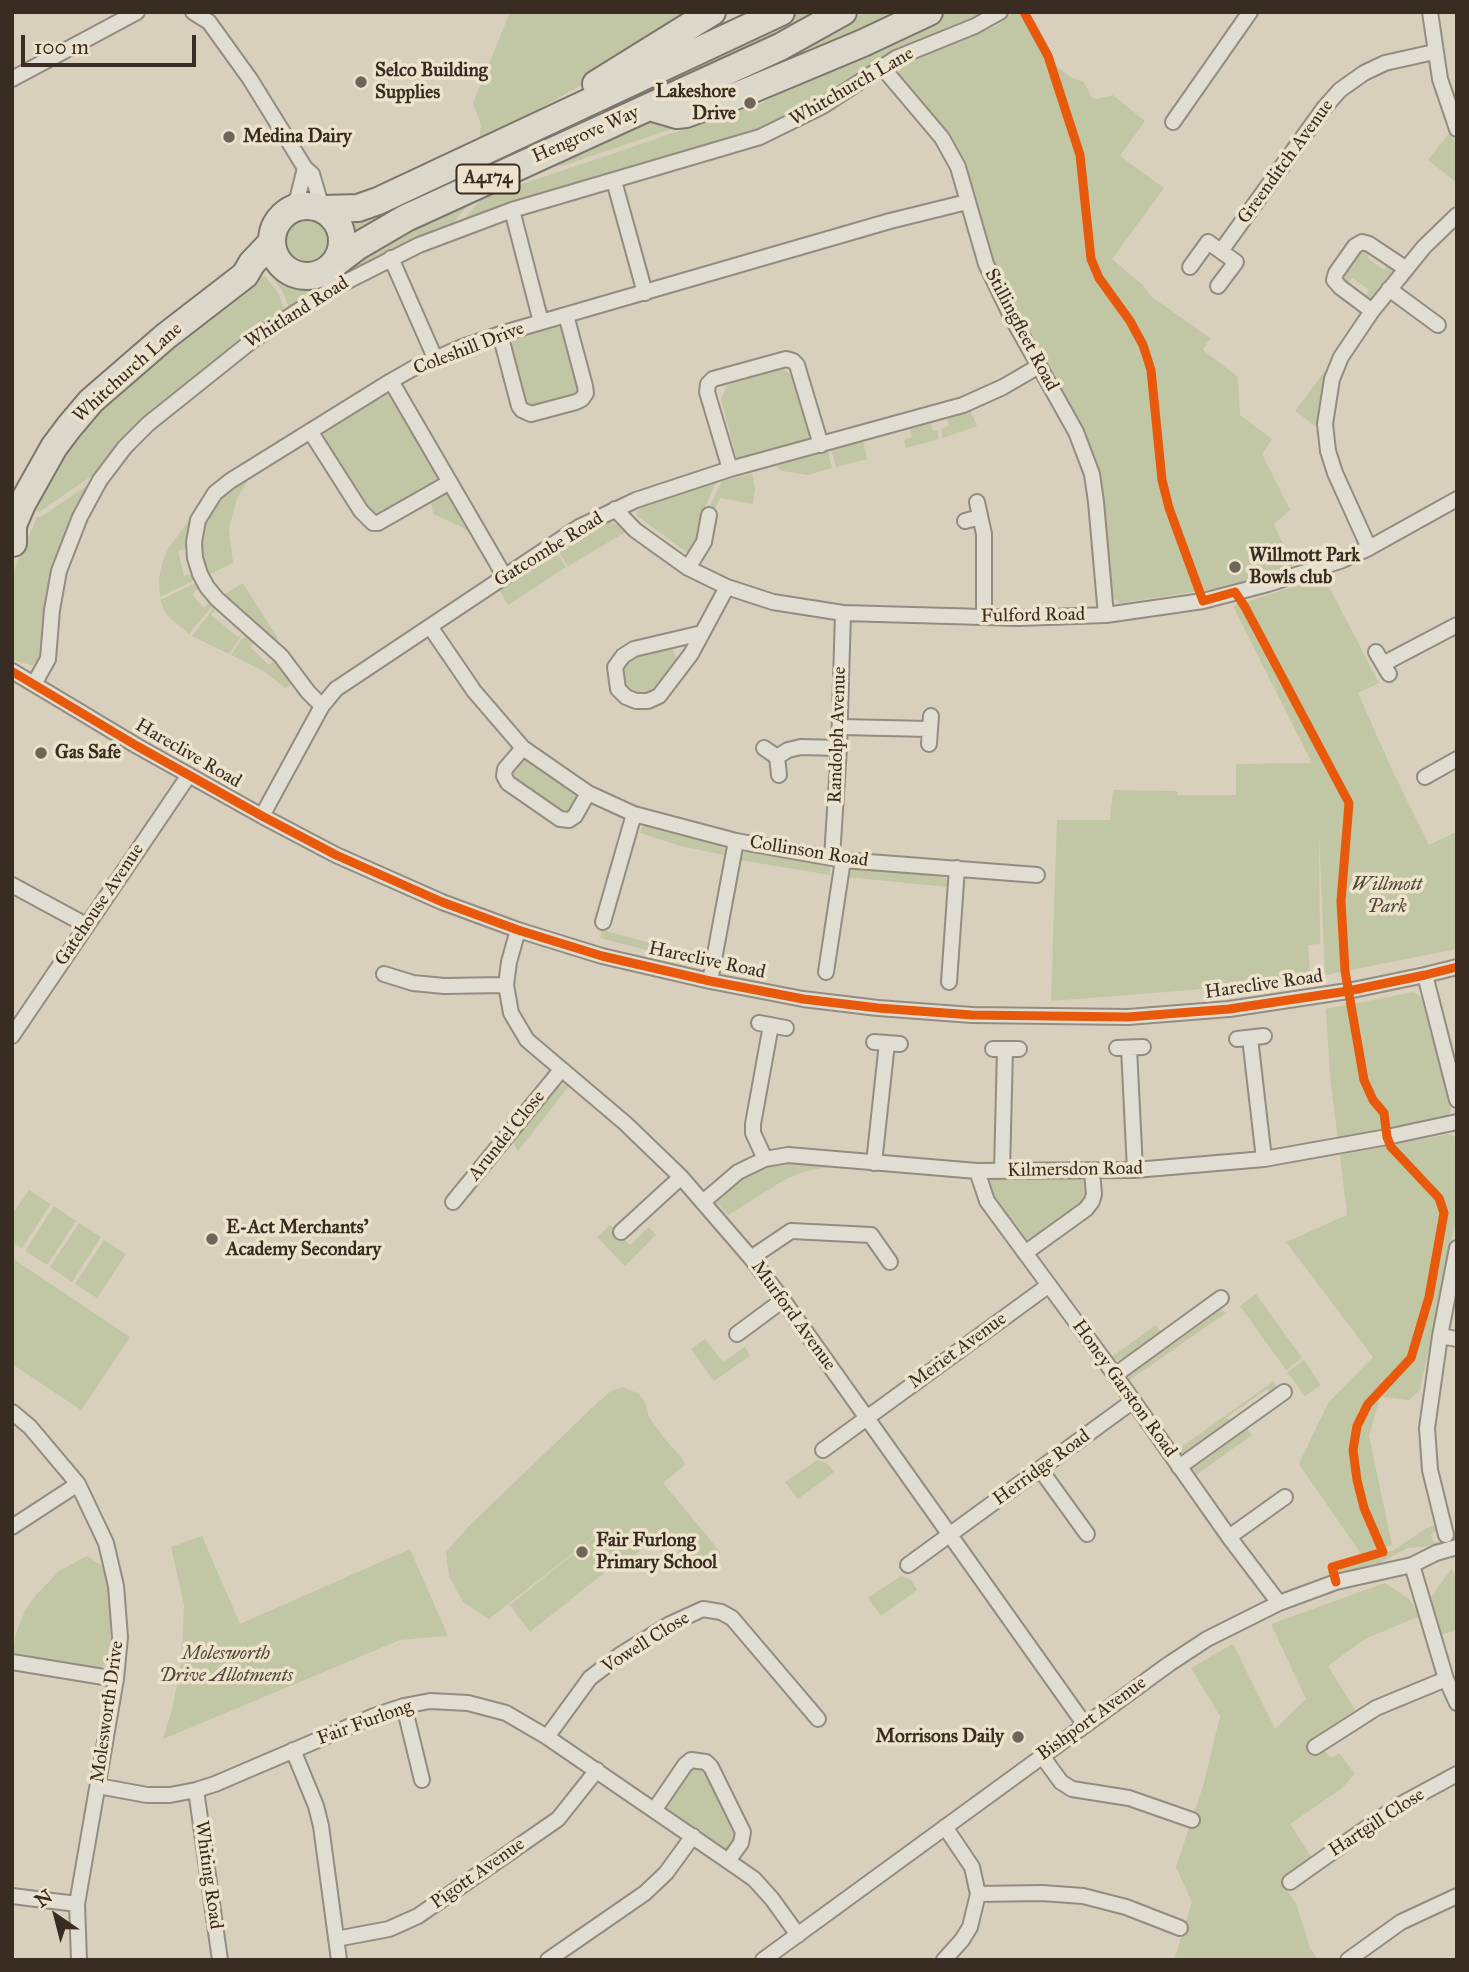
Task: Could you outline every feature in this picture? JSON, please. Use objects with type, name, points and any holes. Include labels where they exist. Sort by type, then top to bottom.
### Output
[{"type":"highway","points":[[505,140],[712,12]]},
{"type":"highway","name":"Hengrove Way","points":[[323,209],[358,208],[378,201],[780,12]]},
{"type":"highway","name":"Hengrove Way","points":[[333,265],[358,246],[405,218],[780,47],[843,12]]},
{"type":"highway","points":[[649,107],[677,115],[686,114],[863,43],[929,12]]},
{"type":"highway","points":[[301,206],[323,209],[337,222],[342,233],[342,245],[333,265],[318,275],[295,274],[284,268],[273,251],[275,225],[291,209],[301,206]]},
{"type":"highway","name":"Whitchurch Lane","points":[[13,544],[13,525],[22,504],[54,447],[91,401],[166,336],[245,275],[252,263],[272,242]]},
{"type":"highway","name":"Whitchurch Lane","points":[[245,275],[284,268]]},
{"type":"street","points":[[12,79],[137,12]]},
{"type":"street","points":[[193,12],[209,22],[222,38],[305,168],[312,174],[323,209]]},
{"type":"street","name":"Whitchurch Lane","points":[[741,143],[823,106],[896,58],[975,26],[1000,12]]},
{"type":"street","points":[[1172,122],[1250,12]]},
{"type":"street","points":[[1430,12],[1440,79],[1457,129]]},
{"type":"street","name":"Greenditch Avenue","points":[[1221,251],[1324,108],[1340,90],[1364,73],[1385,63],[1434,52]]},
{"type":"street","name":"Stillingfleet Road","points":[[883,67],[942,138],[958,167],[986,264],[1011,316],[1076,432],[1092,474],[1106,615]]},
{"type":"street","name":"Whitland Road","points":[[34,684],[48,659],[52,610],[59,571],[92,492],[125,447],[187,390],[253,340],[330,290],[391,258],[457,229],[512,210],[741,143]]},
{"type":"street","points":[[291,209],[298,196],[305,168]]},
{"type":"street","points":[[614,181],[645,293]]},
{"type":"street","name":"Coleshill Drive","points":[[322,706],[281,656],[206,587],[195,558],[194,542],[198,520],[215,493],[230,481],[391,381],[436,358],[500,334],[890,221],[967,202]]},
{"type":"street","points":[[512,210],[541,322]]},
{"type":"street","points":[[1369,548],[1328,452],[1325,424],[1329,391],[1335,369],[1372,311],[1405,268],[1457,215]]},
{"type":"street","points":[[1190,267],[1208,242],[1236,262],[1218,286]]},
{"type":"street","points":[[1372,311],[1334,280],[1355,246],[1362,242],[1369,244],[1405,268]]},
{"type":"street","points":[[391,258],[436,358]]},
{"type":"street","points":[[1389,289],[1438,325]]},
{"type":"street","points":[[500,334],[522,410],[531,414],[576,402],[586,393],[566,315]]},
{"type":"street","points":[[730,469],[707,392],[708,384],[713,379],[786,359],[797,365],[821,445]]},
{"type":"street","name":"Gatcombe Road","points":[[262,816],[322,706],[336,689],[579,527],[636,500],[730,469],[963,405],[1003,387],[1039,366]]},
{"type":"street","points":[[391,381],[505,577]]},
{"type":"street","points":[[310,431],[361,511],[373,523],[378,523],[450,482]]},
{"type":"street","name":"Fulford Road","points":[[615,509],[635,530],[688,568],[727,587],[773,602],[842,613],[984,617],[1106,615],[1203,601],[1306,573],[1369,548],[1457,499]]},
{"type":"street","points":[[977,502],[984,534],[984,617]]},
{"type":"street","points":[[688,568],[704,542],[709,514]]},
{"type":"street","points":[[965,521],[980,517]]},
{"type":"street","points":[[702,633],[634,649],[623,656],[615,667],[618,689],[626,697],[636,701],[648,701],[659,696],[691,654],[727,587]]},
{"type":"street","name":"Randolph Avenue","points":[[826,971],[837,858],[842,613]]},
{"type":"street","points":[[1383,663],[1457,625]]},
{"type":"street","name":"Collinson Road","points":[[431,628],[474,691],[523,748],[588,793],[634,814],[736,841],[837,858],[1037,875]]},
{"type":"street","name":"Hareclive Road","points":[[13,672],[262,816],[336,855],[442,902],[518,930],[602,956],[710,981],[803,999],[878,1008],[972,1015],[1128,1017],[1229,1009],[1348,991],[1457,967]]},
{"type":"street","points":[[840,727],[930,730]]},
{"type":"street","points":[[777,757],[788,750],[802,747],[839,748]]},
{"type":"street","points":[[523,748],[505,769],[508,783],[560,819],[569,820],[575,816],[588,793]]},
{"type":"street","points":[[764,748],[777,757],[779,775]]},
{"type":"street","points":[[1424,774],[1457,759]]},
{"type":"street","name":"Gatehouse Avenue","points":[[12,1036],[188,775]]},
{"type":"street","points":[[603,922],[634,814]]},
{"type":"street","points":[[710,981],[736,841]]},
{"type":"street","points":[[949,982],[957,869]]},
{"type":"street","points":[[12,885],[86,925]]},
{"type":"street","name":"Murford Avenue","points":[[518,930],[506,985],[511,1013],[517,1026],[527,1040],[625,1123],[681,1177],[751,1258],[1085,1724]]},
{"type":"street","points":[[1425,975],[1457,1100]]},
{"type":"street","points":[[390,981],[444,986],[506,985]]},
{"type":"street","points":[[765,1159],[753,1133],[753,1124],[765,1024],[786,1028]]},
{"type":"street","points":[[1250,1038],[1264,1159]]},
{"type":"street","points":[[874,1163],[887,1043]]},
{"type":"street","points":[[1129,1048],[1135,1170]]},
{"type":"street","points":[[1002,1171],[1006,1049]]},
{"type":"street","name":"Arundel Close","points":[[453,1202],[561,1070]]},
{"type":"street","name":"Kilmersdon Road","points":[[704,1201],[728,1179],[765,1159],[788,1155],[977,1171],[1135,1170],[1264,1159],[1457,1122]]},
{"type":"street","name":"Honey Garston Road","points":[[977,1171],[987,1202],[1279,1604]]},
{"type":"street","points":[[1025,1253],[1086,1209],[1094,1194],[1092,1172]]},
{"type":"street","points":[[621,1232],[681,1177]]},
{"type":"street","points":[[751,1258],[791,1231],[871,1236],[890,1262]]},
{"type":"street","points":[[1446,1535],[1430,1470],[1427,1439],[1440,1336],[1457,1248]]},
{"type":"street","name":"Meriet Avenue","points":[[822,1450],[1049,1285]]},
{"type":"street","points":[[1115,1375],[1221,1298]]},
{"type":"street","points":[[737,1334],[783,1300]]},
{"type":"street","points":[[1440,1336],[1457,1339]]},
{"type":"street","points":[[1179,1467],[1284,1392]]},
{"type":"street","name":"Herridge Road","points":[[908,1565],[1133,1401]]},
{"type":"street","name":"Molesworth Drive","points":[[12,1412],[30,1427],[78,1484],[106,1543],[116,1586],[120,1637],[116,1679],[78,1903],[79,1960]]},
{"type":"street","points":[[1040,1469],[1087,1534]]},
{"type":"street","points":[[12,1527],[78,1484]]},
{"type":"street","points":[[1229,1537],[1284,1497]]},
{"type":"street","name":"Bishport Avenue","points":[[763,1960],[1085,1724],[1198,1645],[1279,1604],[1336,1582],[1412,1565],[1436,1553],[1457,1548]]},
{"type":"street","points":[[1412,1565],[1446,1679],[1457,1703]]},
{"type":"street","name":"Vowell Close","points":[[547,1737],[590,1678],[620,1655],[670,1624],[703,1609],[721,1612],[732,1618],[818,1712]]},
{"type":"street","points":[[12,1662],[116,1679]]},
{"type":"street","points":[[1325,1745],[1362,1716],[1393,1700],[1446,1679]]},
{"type":"street","name":"Fair Furlong","points":[[98,1786],[147,1795],[170,1795],[196,1790],[373,1716],[404,1706],[430,1701],[468,1703],[506,1713],[655,1809],[754,1879],[798,1935]]},
{"type":"street","points":[[404,1706],[422,1780]]},
{"type":"street","points":[[293,1750],[316,1806],[321,1826],[339,1960]]},
{"type":"street","points":[[1042,1756],[1061,1783],[1072,1789],[1129,1798],[1175,1820],[1192,1820]]},
{"type":"street","points":[[655,1809],[685,1765],[691,1760],[706,1762],[743,1832],[741,1843],[728,1861]]},
{"type":"street","name":"Pigott Avenue","points":[[336,1939],[389,1929],[418,1916],[558,1819],[597,1770]]},
{"type":"street","name":"Hartgill Close","points":[[1298,1881],[1396,1807],[1457,1774]]},
{"type":"street","name":"Whiting Road","points":[[196,1790],[220,1960]]},
{"type":"street","points":[[944,1960],[970,1927],[978,1894],[972,1867],[945,1827]]},
{"type":"street","points":[[548,1960],[645,1893],[666,1874],[693,1836]]},
{"type":"street","points":[[978,1894],[1042,1893],[1083,1896],[1126,1907],[1172,1930]]},
{"type":"street","points":[[12,1896],[78,1903]]},
{"type":"street","points":[[1348,1960],[1401,1922],[1457,1896]]},
{"type":"green space","points":[[510,12],[702,12],[650,46],[518,121],[478,150],[481,125],[473,103]]},
{"type":"green space","points":[[796,12],[829,12],[349,244],[346,228],[338,211],[766,29]]},
{"type":"green space","points":[[866,12],[915,12],[698,98],[783,56]]},
{"type":"green space","points":[[945,12],[988,12],[900,48],[875,63],[833,96],[758,134],[465,222],[464,219],[479,202],[490,195],[762,103],[816,73]]},
{"type":"green space","points":[[1014,12],[1019,12],[1043,51],[1051,55],[1057,66],[1070,77],[1084,82],[1092,98],[1113,95],[1145,121],[1120,156],[1164,188],[1112,259],[1143,285],[1152,297],[1210,338],[1203,350],[1238,377],[1240,415],[1272,439],[1262,454],[1290,510],[1274,524],[1293,567],[1219,588],[1120,603],[1112,597],[1102,494],[1095,462],[1081,422],[1025,330],[994,265],[954,146],[899,79],[899,72],[908,63],[996,26]]},
{"type":"green space","points":[[719,113],[562,166],[558,165],[496,187],[647,118]]},
{"type":"green space","points":[[1450,132],[1457,146],[1457,183],[1428,160]]},
{"type":"green space","points":[[480,192],[455,220],[457,225],[290,310],[282,290],[270,275],[279,275],[305,286],[325,283],[353,261]]},
{"type":"green space","points":[[307,212],[323,217],[331,225],[336,241],[331,257],[323,265],[307,270],[291,265],[283,257],[278,241],[283,225],[291,217]]},
{"type":"green space","points":[[1363,247],[1372,250],[1367,258],[1384,270],[1389,263],[1394,271],[1371,301],[1364,298],[1369,290],[1352,278],[1346,285],[1342,279],[1342,274]]},
{"type":"green space","points":[[265,276],[278,293],[286,313],[250,336],[168,400],[98,474],[39,512],[36,511],[71,446],[119,390],[253,282]]},
{"type":"green space","points":[[559,325],[565,327],[583,387],[579,396],[532,409],[525,401],[510,346],[513,339]]},
{"type":"green space","points":[[1328,367],[1319,402],[1317,427],[1295,411]]},
{"type":"green space","points":[[783,369],[795,378],[812,439],[737,460],[721,399],[727,385]]},
{"type":"green space","points":[[386,393],[392,396],[441,480],[380,517],[372,517],[361,505],[363,499],[329,445],[320,441],[320,434]]},
{"type":"green space","points":[[970,410],[977,426],[943,438],[941,429],[949,426],[947,418]]},
{"type":"green space","points":[[931,423],[933,431],[937,430],[939,439],[906,448],[904,440],[912,437],[910,429]]},
{"type":"green space","points":[[863,441],[867,459],[836,467],[831,450]]},
{"type":"green space","points":[[828,451],[832,468],[808,475],[777,468],[780,465]]},
{"type":"green space","points":[[752,474],[755,488],[753,504],[720,498],[713,513],[707,512],[722,481]]},
{"type":"green space","points":[[244,479],[248,481],[237,498],[229,529],[233,563],[208,575],[201,549],[204,524],[220,496]]},
{"type":"green space","points":[[92,482],[82,500],[43,657],[34,666],[12,659],[12,575],[37,517],[41,517]]},
{"type":"green space","points":[[716,482],[703,512],[698,539],[689,554],[636,515],[641,508]]},
{"type":"green space","points":[[441,492],[449,492],[473,535],[433,514],[431,499]]},
{"type":"green space","points":[[189,520],[193,523],[188,548],[178,551],[184,576],[194,574],[197,579],[160,597],[162,563],[168,549]]},
{"type":"green space","points":[[609,522],[620,525],[626,532],[568,566],[558,551]]},
{"type":"green space","points":[[556,552],[566,567],[508,605],[499,590]]},
{"type":"green space","name":"Willmott Park","points":[[1324,577],[1379,683],[1358,693],[1429,845],[1454,833],[1457,836],[1457,949],[1325,975],[1319,834],[1320,944],[1308,945],[1310,971],[1279,981],[1051,1001],[1057,820],[1110,820],[1113,790],[1177,791],[1178,795],[1236,795],[1236,764],[1312,763],[1233,606]]},
{"type":"green space","points":[[198,582],[200,587],[192,594],[203,608],[211,602],[214,604],[189,634],[166,614],[160,600]]},
{"type":"green space","points":[[243,583],[278,639],[276,641],[222,596]]},
{"type":"green space","points":[[215,606],[217,607],[211,615],[238,637],[245,630],[229,654],[192,636]]},
{"type":"green space","points":[[246,633],[257,640],[250,647],[269,665],[276,658],[295,682],[285,688],[265,672],[231,655]]},
{"type":"green space","points":[[672,649],[677,658],[653,693],[634,694],[623,685],[620,667],[638,652],[643,655]]},
{"type":"green space","points":[[525,758],[579,795],[570,811],[560,810],[514,778],[513,767],[520,759]]},
{"type":"green space","points":[[649,825],[718,844],[724,849],[724,855],[681,846],[640,833],[642,827]]},
{"type":"green space","points":[[748,851],[826,864],[830,868],[830,875],[740,860],[742,853]]},
{"type":"green space","points":[[855,869],[941,876],[947,879],[947,887],[847,877],[850,871]]},
{"type":"green space","points":[[603,930],[664,947],[707,955],[704,964],[673,957],[600,938]]},
{"type":"green space","points":[[1414,992],[1421,997],[1451,1106],[1450,1114],[1446,1118],[1338,1140],[1330,1077],[1326,1009]]},
{"type":"green space","points":[[558,1086],[569,1086],[518,1151],[513,1142]]},
{"type":"green space","points":[[1449,1134],[1457,1138],[1457,1214],[1420,1390],[1409,1400],[1380,1397],[1369,1436],[1392,1545],[1361,1554],[1299,1464],[1328,1403],[1373,1357],[1286,1242],[1347,1215],[1340,1155]]},
{"type":"green space","points":[[793,1160],[835,1166],[806,1171],[786,1179],[728,1215],[717,1203],[720,1192],[758,1167]]},
{"type":"green space","points":[[983,1177],[1079,1177],[1088,1183],[1090,1190],[1085,1203],[1032,1241],[1023,1241],[993,1201]]},
{"type":"green space","points":[[29,1190],[51,1204],[22,1248],[12,1242],[12,1215]]},
{"type":"green space","points":[[54,1206],[76,1221],[47,1265],[25,1251]]},
{"type":"green space","points":[[79,1223],[101,1237],[72,1282],[50,1267]]},
{"type":"green space","points":[[610,1225],[630,1245],[649,1227],[656,1235],[625,1266],[597,1237]]},
{"type":"green space","points":[[104,1240],[126,1254],[97,1298],[75,1284]]},
{"type":"green space","points":[[12,1258],[130,1337],[81,1410],[12,1364]]},
{"type":"green space","points":[[1256,1294],[1302,1358],[1286,1370],[1240,1306]]},
{"type":"green space","points":[[1218,1308],[1226,1313],[1128,1381],[1129,1375],[1136,1369],[1134,1367],[1161,1348],[1164,1351],[1213,1315],[1211,1311]]},
{"type":"green space","points":[[1156,1325],[1162,1334],[1129,1357],[1116,1361],[1111,1357]]},
{"type":"green space","points":[[705,1339],[723,1362],[745,1347],[750,1356],[714,1381],[691,1349]]},
{"type":"green space","points":[[1304,1360],[1321,1385],[1305,1396],[1287,1372]]},
{"type":"green space","points":[[1274,1381],[1277,1387],[1273,1396],[1267,1389],[1227,1417],[1232,1425],[1227,1429],[1223,1426],[1188,1452],[1188,1456],[1177,1450]]},
{"type":"green space","points":[[623,1387],[639,1394],[645,1402],[649,1417],[682,1458],[685,1465],[663,1483],[721,1553],[697,1573],[663,1532],[622,1565],[619,1561],[530,1632],[510,1605],[628,1510],[489,1619],[463,1602],[449,1576],[446,1552],[470,1525],[597,1403],[611,1391]]},
{"type":"green space","points":[[1245,1426],[1252,1435],[1195,1476],[1191,1468],[1197,1459],[1203,1461],[1245,1430]]},
{"type":"green space","points":[[817,1460],[827,1463],[834,1472],[798,1499],[785,1482]]},
{"type":"green space","points":[[1435,1525],[1439,1527],[1431,1535],[1434,1543],[1457,1537],[1457,1540],[1438,1546],[1407,1548],[1369,1569],[1336,1574],[1334,1568],[1394,1550]]},
{"type":"green space","name":"Molesworth Drive Allotments","points":[[202,1536],[240,1624],[410,1549],[448,1636],[400,1640],[163,1739],[172,1710],[182,1657],[184,1605],[171,1547]]},
{"type":"green space","points":[[87,1556],[104,1567],[110,1597],[110,1660],[100,1668],[16,1655],[13,1651],[16,1633],[35,1596],[59,1571]]},
{"type":"green space","points":[[1452,1568],[1457,1582],[1457,1630],[1440,1635],[1431,1597]]},
{"type":"green space","points":[[901,1576],[911,1580],[917,1590],[881,1616],[868,1598]]},
{"type":"green space","points":[[1385,1583],[1409,1599],[1420,1616],[1365,1639],[1328,1666],[1355,1710],[1306,1744],[1314,1755],[1324,1751],[1332,1758],[1339,1753],[1355,1774],[1341,1789],[1290,1824],[1312,1858],[1283,1878],[1282,1883],[1296,1903],[1310,1948],[1318,1960],[1174,1960],[1192,1902],[1176,1867],[1204,1783],[1220,1716],[1191,1668],[1233,1644],[1275,1729],[1306,1699],[1271,1624]]},
{"type":"green space","points":[[703,1766],[716,1786],[715,1792],[723,1811],[731,1814],[740,1832],[730,1852],[665,1807],[691,1767]]},
{"type":"cycle path","points":[[1024,12],[1048,56],[1080,155],[1091,259],[1099,278],[1130,321],[1143,345],[1151,370],[1162,480],[1169,508],[1203,601],[1235,592],[1349,803],[1341,901],[1345,971],[1364,1080],[1373,1100],[1384,1113],[1391,1147],[1439,1198],[1444,1213],[1429,1297],[1411,1358],[1368,1404],[1357,1426],[1353,1450],[1357,1480],[1364,1508],[1383,1552],[1332,1567],[1336,1582]]},
{"type":"cycle path","points":[[13,672],[262,816],[336,855],[442,902],[518,930],[602,956],[710,981],[803,999],[878,1008],[972,1015],[1128,1017],[1229,1009],[1348,991],[1457,967]]},
{"type":"place","name":"Selco Building Supplies","points":[[361,82]]},
{"type":"place","name":"Lakeshore Drive","points":[[750,103]]},
{"type":"place","name":"Medina Dairy","points":[[229,137]]},
{"type":"place","name":"Willmott Park Bowls club","points":[[1235,567]]},
{"type":"place","name":"Gas Safe","points":[[41,753]]},
{"type":"place","name":"E-Act Merchants' Academy Secondary","points":[[212,1239]]},
{"type":"place","name":"Fair Furlong Primary School","points":[[582,1552]]},
{"type":"place","name":"Morrisons Daily","points":[[1018,1737]]}]
